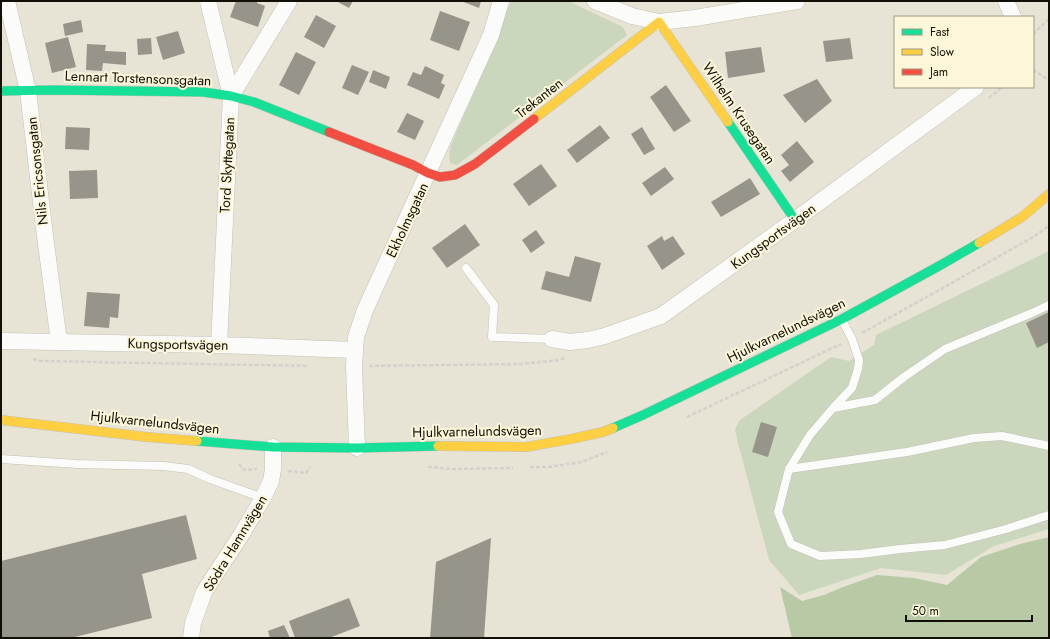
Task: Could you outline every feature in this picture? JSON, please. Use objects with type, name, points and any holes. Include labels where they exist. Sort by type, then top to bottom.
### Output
[{"type":"street","name":"Nils Ericsonsgatan","points":[[8,1],[28,91],[59,342]]},
{"type":"street","points":[[208,1],[231,96]]},
{"type":"street","name":"Tord Skyttegatan","points":[[219,345],[231,96],[288,1]]},
{"type":"street","name":"Ekholmsgatan","points":[[356,448],[354,367],[356,337],[365,310],[491,35],[501,1]]},
{"type":"street","points":[[595,1],[632,16],[659,22],[695,18],[797,1]]},
{"type":"street","points":[[1006,1],[1013,16]]},
{"type":"street","name":"Trekanten","points":[[428,173],[440,177],[455,175],[475,164],[659,22]]},
{"type":"street","name":"Wilhelm Krusegatan","points":[[659,22],[795,220]]},
{"type":"street","name":"Kungsportsvägen","points":[[552,339],[570,342],[588,340],[605,336],[661,316],[975,88]]},
{"type":"street","name":"Lennart Torstensonsgatan","points":[[1,92],[53,90],[203,92],[231,96],[254,102],[413,165],[428,173]]},
{"type":"street","name":"Hjulkvarnelundsvägen","points":[[1,420],[147,436],[273,447],[526,447],[565,441],[603,432],[643,415],[842,319],[938,266],[1022,217],[1049,194]]},
{"type":"street","name":"Hjulkvarnelundsvägen","points":[[1022,217],[1042,210]]},
{"type":"street","name":"Kungsportsvägen","points":[[1,342],[219,345],[355,350]]},
{"type":"street","name":"Södra Hamnvägen","points":[[191,638],[193,623],[204,592],[241,535],[263,498],[271,480],[273,469],[273,447]]},
{"type":"lane","points":[[466,268],[494,305],[492,337],[552,339]]},
{"type":"lane","points":[[833,408],[875,400],[945,349],[1032,314],[1049,304]]},
{"type":"lane","points":[[842,319],[852,338],[859,360],[858,369],[852,388],[810,435],[789,468],[778,512],[791,544],[820,556],[861,554],[945,545],[1006,529],[1049,515]]},
{"type":"lane","points":[[789,468],[907,452],[974,438],[1002,436],[1049,446]]},
{"type":"lane","points":[[1,459],[76,464],[164,466],[188,469],[210,479],[263,498]]},
{"type":"path","points":[[1034,33],[1049,19]]},
{"type":"path","points":[[1034,71],[1049,80]]},
{"type":"path","points":[[985,101],[1002,88]]},
{"type":"path","points":[[686,418],[852,338],[938,292],[1033,237],[1049,226]]},
{"type":"path","points":[[30,358],[41,361],[315,366]]},
{"type":"path","points":[[354,367],[521,364],[566,358]]},
{"type":"path","points":[[526,467],[548,467],[582,462],[611,450]]},
{"type":"path","points":[[236,462],[241,465],[244,470],[273,469],[306,473],[312,466]]},
{"type":"path","points":[[422,467],[453,469],[518,468]]},
{"type":"green space","points":[[511,1],[568,1],[623,27],[627,35],[457,165],[450,163],[449,154],[451,145],[482,74]]},
{"type":"green space","points":[[1049,251],[1049,529],[994,546],[946,575],[881,568],[799,595],[769,560],[737,439],[735,429],[740,420],[831,357],[849,361],[874,345],[876,335]]},
{"type":"green space","points":[[1049,537],[1049,638],[792,638],[780,587],[802,601],[824,595],[877,575],[914,578],[947,585],[981,557],[1020,544]]},
{"type":"building","points":[[236,1],[257,1],[257,3],[265,6],[258,27],[230,17]]},
{"type":"building","points":[[336,1],[353,1],[349,8]]},
{"type":"building","points":[[461,1],[481,1],[479,8]]},
{"type":"building","points":[[440,11],[470,22],[459,51],[430,40]]},
{"type":"building","points":[[316,15],[336,26],[324,48],[304,37]]},
{"type":"building","points":[[81,20],[83,32],[65,36],[63,24]]},
{"type":"building","points":[[178,31],[185,53],[163,60],[156,37]]},
{"type":"building","points":[[68,37],[76,67],[52,73],[45,43]]},
{"type":"building","points":[[151,38],[152,54],[138,55],[137,39]]},
{"type":"building","points":[[850,38],[853,59],[826,62],[823,41]]},
{"type":"building","points":[[87,44],[106,45],[105,51],[126,52],[126,65],[103,63],[102,71],[86,70]]},
{"type":"building","points":[[761,47],[765,72],[728,78],[725,52]]},
{"type":"building","points":[[296,52],[316,62],[299,95],[279,85]]},
{"type":"building","points":[[352,65],[369,72],[358,95],[342,88]]},
{"type":"building","points":[[425,66],[444,75],[441,83],[445,85],[439,99],[407,85],[413,72],[421,75]]},
{"type":"building","points":[[373,70],[390,77],[386,89],[369,82]]},
{"type":"building","points":[[817,79],[832,101],[805,123],[783,95]]},
{"type":"building","points":[[666,85],[691,121],[674,132],[650,97]]},
{"type":"building","points":[[407,113],[424,121],[415,140],[397,132]]},
{"type":"building","points":[[600,125],[610,138],[577,163],[567,150]]},
{"type":"building","points":[[66,127],[90,128],[89,150],[65,149]]},
{"type":"building","points":[[642,127],[655,149],[644,155],[631,134]]},
{"type":"building","points":[[797,141],[814,162],[790,182],[781,171],[789,165],[781,155]]},
{"type":"building","points":[[541,164],[557,186],[529,206],[513,184]]},
{"type":"building","points":[[665,167],[674,179],[651,196],[642,183]]},
{"type":"building","points":[[97,170],[98,198],[70,199],[69,171]]},
{"type":"building","points":[[750,178],[760,194],[721,217],[711,202]]},
{"type":"building","points":[[465,224],[480,245],[447,268],[432,248]]},
{"type":"building","points":[[536,230],[545,243],[531,253],[522,240]]},
{"type":"building","points":[[662,236],[664,241],[673,236],[685,254],[662,270],[647,246]]},
{"type":"building","points":[[575,256],[601,263],[591,302],[541,289],[546,271],[569,277]]},
{"type":"building","points":[[87,292],[120,294],[118,318],[110,317],[109,328],[84,326]]},
{"type":"building","points":[[1049,312],[1049,342],[1037,348],[1026,323]]},
{"type":"building","points":[[761,422],[777,427],[768,457],[752,452]]},
{"type":"building","points":[[186,515],[197,559],[142,574],[152,618],[71,638],[1,638],[1,561]]},
{"type":"building","points":[[491,538],[484,638],[430,638],[436,562]]},
{"type":"building","points":[[349,598],[360,626],[329,638],[295,638],[289,621]]},
{"type":"building","points":[[284,625],[290,638],[270,638],[268,631]]},
{"type":"traffic: fast","points":[[1,91],[53,90],[203,92],[231,96],[254,102],[329,132]]},
{"type":"traffic: fast","points":[[728,122],[795,220]]},
{"type":"traffic: fast","points":[[613,428],[842,319],[979,243]]},
{"type":"traffic: fast","points":[[197,441],[273,447],[357,448],[438,446]]},
{"type":"traffic: slow","points":[[534,119],[659,22],[728,122]]},
{"type":"traffic: slow","points":[[979,243],[1022,217],[1049,194]]},
{"type":"traffic: slow","points":[[1,420],[147,437],[197,441]]},
{"type":"traffic: slow","points":[[438,446],[526,447],[571,439],[603,432],[613,428]]},
{"type":"traffic: jam","points":[[329,132],[440,177],[455,175],[475,164],[534,119]]}]
